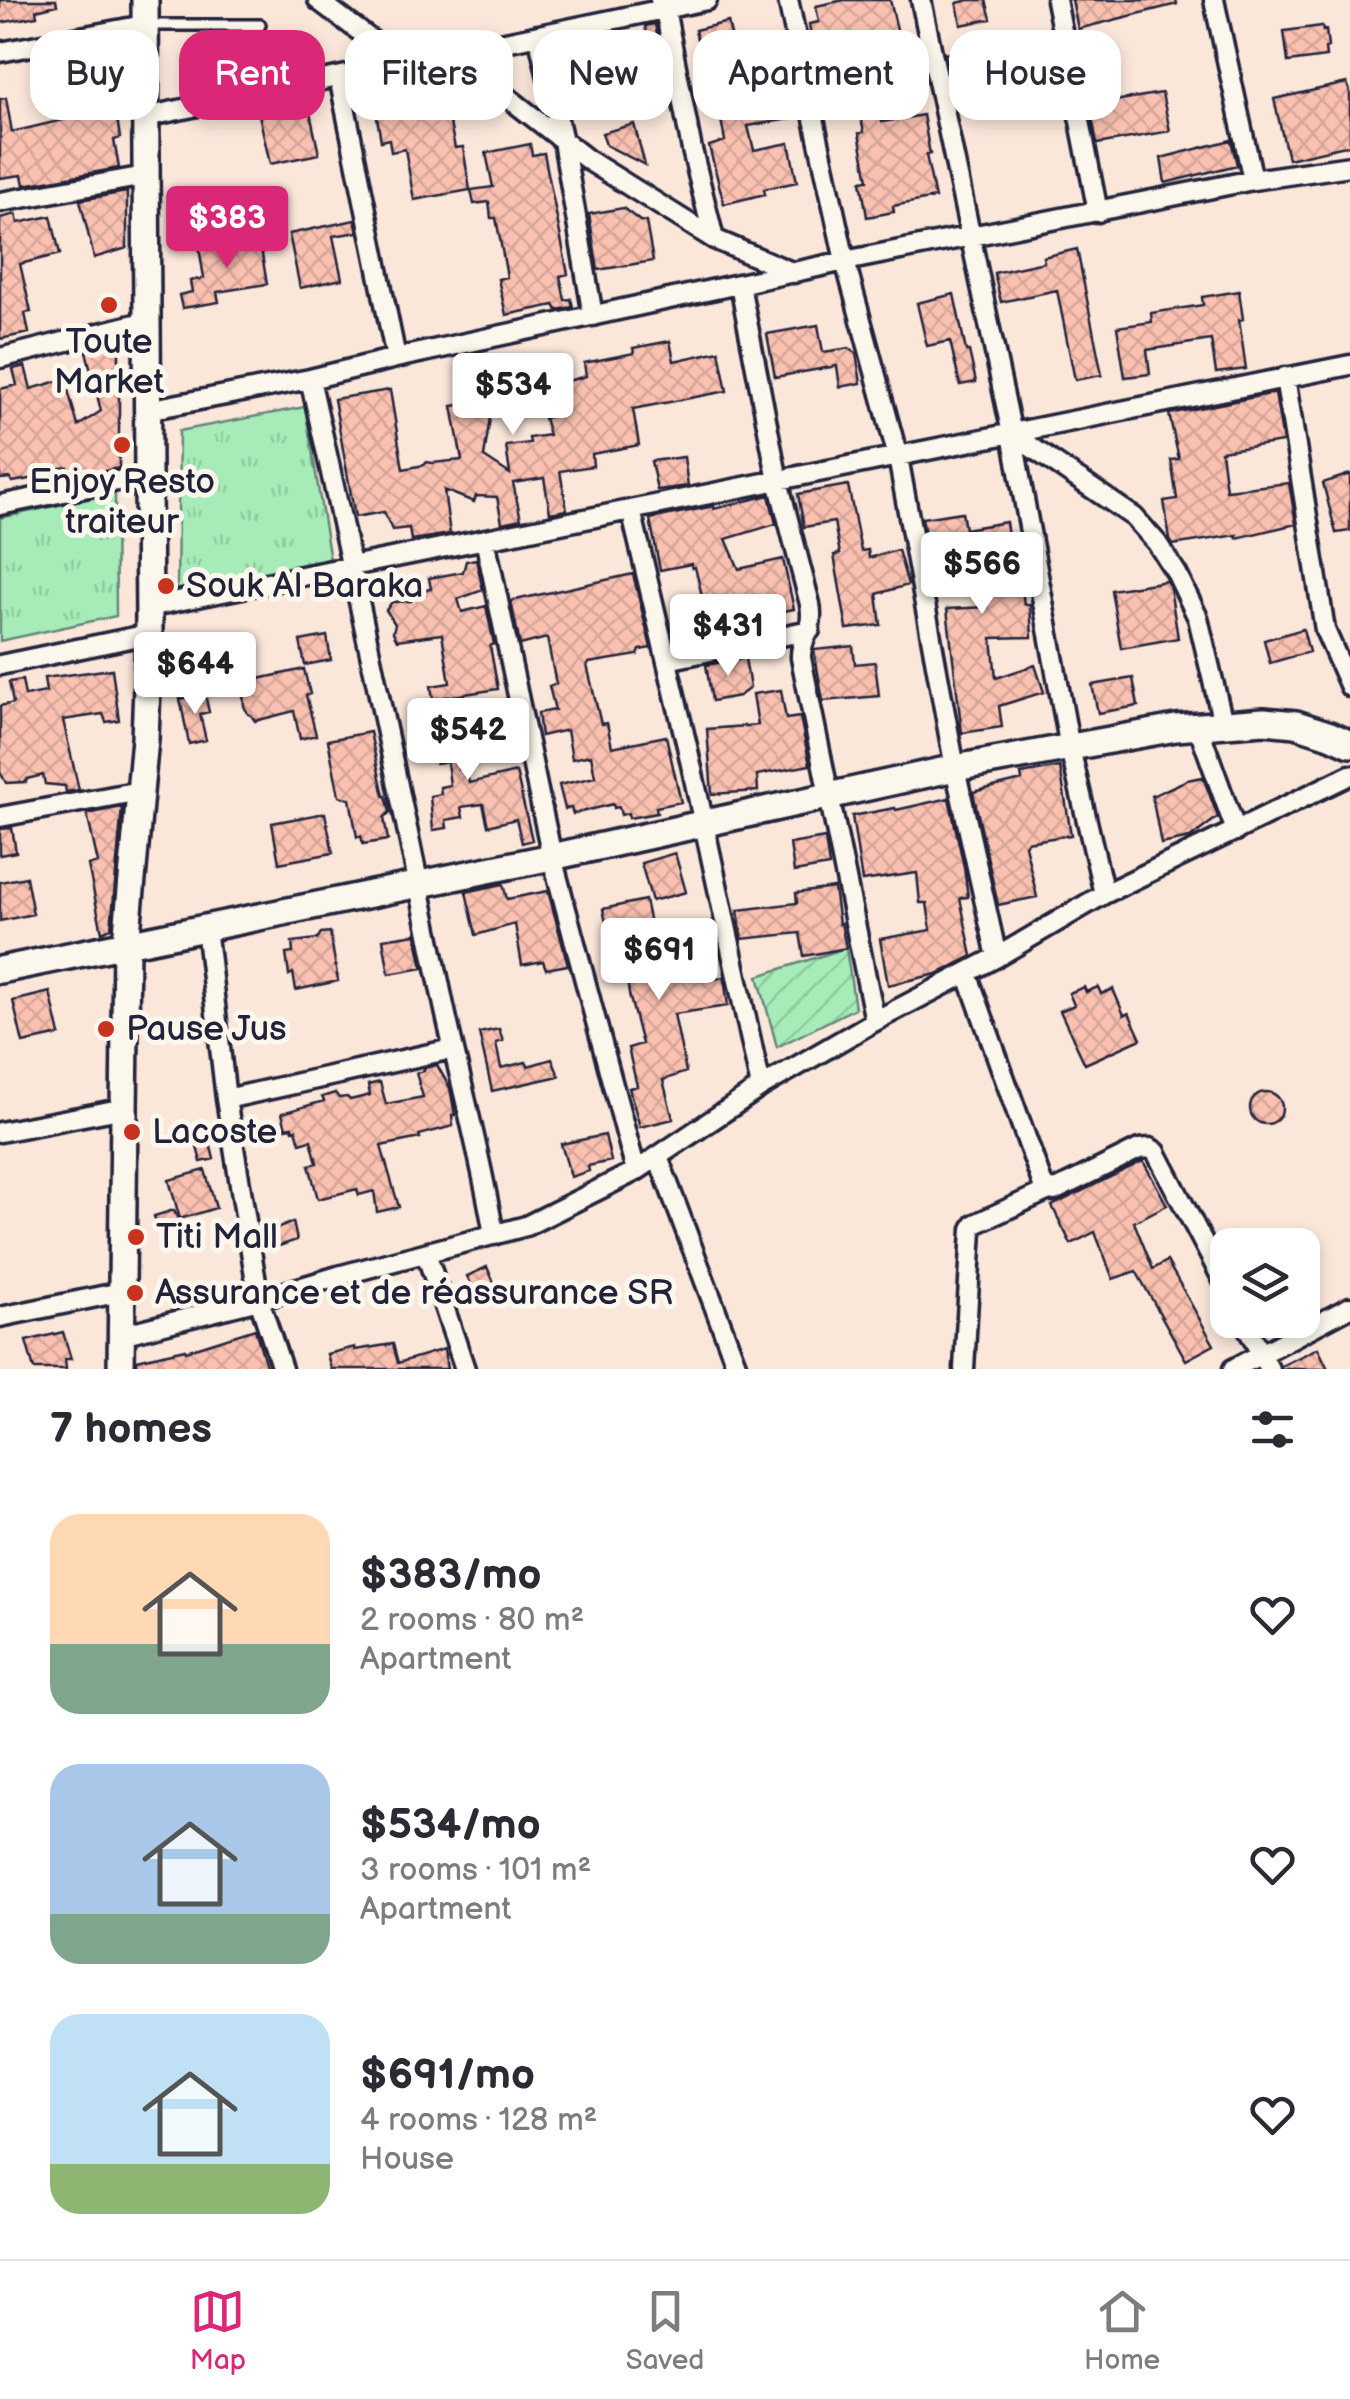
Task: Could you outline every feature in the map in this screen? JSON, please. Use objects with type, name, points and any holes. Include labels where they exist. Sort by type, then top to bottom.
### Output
[{"type":"street","points":[[318,0],[358,30]]},
{"type":"street","points":[[558,30],[663,4],[707,0]]},
{"type":"street","points":[[788,0],[845,261],[898,457],[955,768],[997,957]]},
{"type":"street","points":[[921,0],[1012,434],[1070,748],[1104,894]]},
{"type":"street","points":[[1056,0],[1098,212]]},
{"type":"street","points":[[1214,0],[1253,180]]},
{"type":"street","points":[[663,4],[714,239]]},
{"type":"street","points":[[0,52],[144,12]]},
{"type":"street","points":[[159,114],[345,75]]},
{"type":"street","points":[[339,76],[396,358]]},
{"type":"street","points":[[513,101],[588,160],[714,239],[795,274]]},
{"type":"street","points":[[121,1369],[126,944],[145,740],[150,634],[146,120]]},
{"type":"street","points":[[559,120],[593,316]]},
{"type":"street","points":[[147,410],[310,379],[845,261],[1253,180],[1350,166]]},
{"type":"street","points":[[0,202],[144,176]]},
{"type":"street","points":[[740,285],[778,481],[810,604],[810,630],[800,648],[801,658],[875,1021]]},
{"type":"street","points":[[0,358],[147,321]]},
{"type":"street","points":[[148,607],[1350,365]]},
{"type":"street","points":[[1284,377],[1325,630],[1350,687]]},
{"type":"street","points":[[310,379],[452,1048],[482,1164],[494,1235]]},
{"type":"street","points":[[1012,434],[1134,516],[1177,574],[1198,618],[1210,724],[1236,831]]},
{"type":"street","points":[[0,505],[147,475]]},
{"type":"street","points":[[631,510],[761,1087]]},
{"type":"street","points":[[485,539],[552,857],[636,1171]]},
{"type":"street","points":[[667,660],[810,630]]},
{"type":"street","points":[[0,665],[150,634]]},
{"type":"street","points":[[0,970],[552,857],[955,768],[1210,724],[1296,724],[1350,744]]},
{"type":"street","points":[[121,1334],[526,1226],[636,1171],[761,1087],[1104,894],[1350,775]]},
{"type":"street","points":[[0,817],[140,791]]},
{"type":"street","points":[[206,926],[226,1099],[259,1300],[282,1369]]},
{"type":"street","points":[[967,973],[1044,1188],[1054,1191],[1139,1149],[1150,1148],[1156,1152],[1210,1256]]},
{"type":"street","points":[[226,1099],[452,1048]]},
{"type":"street","points":[[0,1132],[124,1108]]},
{"type":"street","points":[[658,1156],[738,1369]]},
{"type":"street","points":[[964,1369],[972,1229],[975,1224],[1050,1190]]},
{"type":"street","points":[[426,1252],[465,1369]]},
{"type":"street","points":[[0,1317],[121,1292]]},
{"type":"street","points":[[1233,1369],[1265,1362],[1350,1307]]},
{"type":"street","points":[[1252,1338],[1265,1362]]},
{"type":"lane","points":[[144,12],[260,25]]},
{"type":"green space","points":[[305,407],[330,560],[177,591],[179,431]]},
{"type":"green space","points":[[115,493],[116,616],[0,641],[0,518]]},
{"type":"green space","points":[[846,948],[855,1008],[777,1047],[758,976]]},
{"type":"building","points":[[0,0],[56,0],[57,5],[36,10],[37,16],[0,23]]},
{"type":"building","points":[[844,0],[890,0],[897,30],[810,30],[809,24],[819,22],[816,6]]},
{"type":"building","points":[[986,0],[991,19],[961,25],[957,3]]},
{"type":"building","points":[[1072,0],[1176,0],[1177,4],[1078,29]]},
{"type":"building","points":[[728,22],[730,30],[695,30]]},
{"type":"building","points":[[1322,26],[1326,30],[1326,57],[1288,62],[1284,31]]},
{"type":"building","points":[[1347,83],[1350,145],[1288,159],[1274,99]]},
{"type":"building","points":[[1162,93],[1170,131],[1097,144],[1093,120],[1121,120],[1121,100]]},
{"type":"building","points":[[6,98],[12,132],[63,120],[117,120],[120,138],[114,140],[119,168],[24,185],[22,175],[0,178],[0,99]]},
{"type":"building","points":[[260,120],[312,120],[319,154],[270,164]]},
{"type":"building","points":[[377,120],[449,120],[455,148],[463,147],[470,190],[414,200],[405,149],[391,152],[389,139],[381,141]]},
{"type":"building","points":[[721,120],[784,120],[748,126],[754,150],[789,143],[797,182],[724,204],[709,146],[725,141]]},
{"type":"building","points":[[861,120],[924,120],[935,198],[893,206],[894,212],[867,217],[861,181],[868,180],[859,133],[864,132]]},
{"type":"building","points":[[634,124],[645,165],[606,145],[602,133]]},
{"type":"building","points":[[1231,140],[1237,165],[1165,183],[1161,158]]},
{"type":"building","points":[[530,144],[532,155],[544,153],[568,274],[560,276],[565,300],[571,299],[573,307],[557,310],[554,305],[506,315],[498,279],[507,277],[496,218],[491,218],[489,202],[474,204],[471,190],[493,187],[486,153]]},
{"type":"building","points":[[127,192],[127,248],[94,258],[80,200]]},
{"type":"building","points":[[623,208],[646,222],[653,261],[598,270],[589,214]]},
{"type":"building","points":[[16,214],[18,223],[51,216],[60,254],[20,264],[31,312],[25,313],[29,333],[0,339],[0,218]]},
{"type":"building","points":[[355,220],[358,232],[333,236],[342,279],[300,288],[289,234]]},
{"type":"building","points":[[259,237],[267,284],[217,292],[219,302],[182,308],[179,295],[192,292],[190,281],[204,278],[199,247]]},
{"type":"building","points":[[1077,249],[1102,375],[1075,380],[1057,290],[1001,302],[994,273],[1044,262],[1043,257]]},
{"type":"building","points":[[1239,291],[1246,369],[1216,373],[1211,340],[1147,350],[1150,374],[1125,377],[1117,327],[1152,322],[1151,313],[1203,305],[1202,297]]},
{"type":"building","points":[[954,294],[976,382],[960,385],[950,341],[927,346],[917,303]]},
{"type":"building","points":[[818,325],[823,352],[849,348],[856,353],[861,383],[840,387],[837,366],[775,377],[767,334]]},
{"type":"building","points":[[670,341],[674,361],[719,351],[727,391],[633,409],[639,445],[592,454],[593,466],[560,471],[567,510],[550,513],[544,478],[513,483],[521,519],[502,523],[497,497],[476,496],[474,502],[444,490],[450,534],[411,540],[409,528],[392,530],[384,512],[355,517],[334,399],[390,390],[403,469],[427,462],[462,460],[452,406],[472,403],[467,383],[483,379],[491,411],[484,457],[510,474],[506,446],[530,443],[529,438],[549,435],[544,418],[552,416],[545,387],[586,376],[584,363]]},
{"type":"building","points":[[119,343],[119,468],[70,478],[68,467],[41,471],[42,477],[12,482],[10,478],[0,479],[0,389],[17,385],[13,369],[25,366],[31,389],[65,379],[78,426],[101,411],[86,351]]},
{"type":"building","points":[[1275,393],[1283,442],[1221,451],[1226,490],[1289,483],[1296,524],[1237,538],[1173,545],[1164,501],[1177,499],[1171,460],[1179,459],[1169,414]]},
{"type":"building","points":[[684,457],[688,486],[657,490],[651,461]]},
{"type":"building","points":[[1350,474],[1350,531],[1336,533],[1323,483]]},
{"type":"building","points":[[848,485],[861,551],[868,550],[869,558],[898,550],[908,585],[877,594],[881,625],[847,629],[834,555],[840,554],[834,522],[804,527],[798,494]]},
{"type":"building","points":[[769,495],[776,524],[726,539],[739,569],[783,559],[794,609],[749,618],[751,630],[680,642],[674,621],[706,613],[695,567],[691,564],[660,570],[650,519]]},
{"type":"building","points":[[962,512],[965,529],[1006,522],[1012,566],[1019,566],[1024,604],[1030,604],[1032,637],[992,638],[996,678],[1035,665],[1044,692],[999,706],[1002,727],[962,733],[947,609],[987,607],[983,574],[934,582],[922,518]]},
{"type":"building","points":[[476,559],[483,590],[458,599],[462,612],[486,606],[498,689],[433,699],[431,686],[450,683],[442,634],[397,640],[395,624],[386,610],[392,602],[411,601],[413,592],[431,589],[429,578],[463,572],[466,561]]},
{"type":"building","points":[[633,574],[651,648],[640,650],[638,655],[587,665],[601,724],[607,723],[612,747],[666,736],[681,802],[656,807],[657,813],[629,818],[628,813],[621,815],[619,807],[614,808],[613,804],[573,814],[571,808],[565,809],[559,785],[595,777],[591,755],[572,759],[567,730],[541,736],[538,713],[555,710],[549,686],[556,684],[547,638],[520,645],[511,601]]},
{"type":"building","points":[[1167,581],[1178,638],[1121,648],[1111,590]]},
{"type":"building","points":[[1303,629],[1309,652],[1270,663],[1264,640]]},
{"type":"building","points":[[327,636],[331,660],[305,665],[300,641]]},
{"type":"building","points":[[853,646],[855,664],[875,662],[879,696],[823,701],[814,650]]},
{"type":"building","points":[[745,658],[750,688],[739,696],[712,701],[706,665]]},
{"type":"building","points":[[112,669],[119,720],[106,722],[103,714],[63,720],[79,790],[66,792],[65,786],[45,784],[43,775],[26,782],[6,783],[0,772],[0,706],[13,703],[9,682],[22,680],[25,696],[46,692],[44,678]]},
{"type":"building","points":[[304,669],[316,735],[300,739],[294,711],[255,721],[248,714],[244,706],[245,682]]},
{"type":"building","points":[[1133,678],[1138,706],[1098,713],[1092,685]]},
{"type":"building","points":[[781,690],[786,719],[800,717],[810,765],[757,775],[758,791],[712,794],[707,729],[758,725],[753,694]]},
{"type":"building","points":[[205,694],[209,712],[200,714],[206,740],[189,744],[180,699]]},
{"type":"building","points":[[451,717],[462,726],[458,769],[466,768],[469,783],[516,772],[532,840],[522,843],[516,819],[488,826],[483,804],[461,807],[463,817],[446,820],[447,828],[433,830],[430,796],[441,794],[440,787],[450,785],[447,762],[436,764],[435,755],[410,758],[408,738]]},
{"type":"building","points":[[370,732],[390,812],[384,818],[388,840],[363,844],[361,836],[357,837],[350,799],[339,796],[328,740]]},
{"type":"building","points":[[1060,767],[1071,835],[1027,842],[1037,897],[998,905],[973,792],[1022,780],[1021,774]]},
{"type":"building","points":[[1203,777],[1218,817],[1190,838],[1161,844],[1152,796]]},
{"type":"building","points":[[949,798],[964,867],[968,897],[960,898],[972,956],[937,974],[888,985],[880,939],[931,930],[927,903],[920,903],[917,873],[862,881],[852,816]]},
{"type":"building","points":[[122,807],[111,928],[102,932],[88,865],[98,863],[87,814]]},
{"type":"building","points":[[325,813],[333,853],[279,863],[272,823]]},
{"type":"building","points":[[12,828],[16,852],[0,855],[0,829]]},
{"type":"building","points":[[825,838],[829,866],[794,872],[790,844]]},
{"type":"building","points":[[675,853],[686,892],[652,901],[641,863]]},
{"type":"building","points":[[26,877],[33,914],[0,921],[0,882]]},
{"type":"building","points":[[503,884],[507,899],[548,891],[568,965],[546,969],[543,961],[522,965],[515,924],[476,935],[466,892]]},
{"type":"building","points":[[834,888],[846,948],[804,956],[800,933],[742,939],[738,910],[797,903],[796,893]]},
{"type":"building","points":[[645,900],[654,943],[659,946],[702,939],[709,980],[724,977],[728,1006],[674,1014],[686,1072],[663,1080],[673,1119],[640,1127],[629,1088],[637,1086],[628,1048],[642,1044],[629,994],[623,945],[612,949],[603,909]]},
{"type":"building","points":[[330,932],[338,981],[296,990],[286,954],[293,953],[292,942],[317,939],[321,933]]},
{"type":"building","points":[[416,934],[423,968],[389,974],[383,939]]},
{"type":"building","points":[[1084,987],[1086,992],[1098,987],[1101,994],[1113,989],[1124,1015],[1129,1013],[1141,1039],[1085,1064],[1060,1011],[1074,1005],[1069,993]]},
{"type":"building","points":[[50,992],[60,1035],[23,1043],[13,1001]]},
{"type":"building","points":[[499,1029],[503,1041],[496,1043],[501,1068],[552,1059],[559,1076],[492,1091],[479,1033]]},
{"type":"building","points":[[437,1065],[450,1088],[453,1126],[381,1146],[399,1207],[377,1212],[374,1191],[359,1195],[357,1189],[318,1199],[309,1165],[317,1163],[311,1140],[300,1143],[296,1129],[286,1128],[282,1113],[324,1101],[322,1097],[335,1093],[350,1100],[370,1095],[368,1085],[380,1082],[386,1104],[423,1097],[416,1073]]},
{"type":"building","points":[[1266,1092],[1277,1097],[1282,1108],[1277,1119],[1266,1124],[1255,1119],[1250,1108],[1255,1097]]},
{"type":"building","points":[[605,1135],[611,1161],[588,1166],[589,1171],[571,1177],[561,1144]]},
{"type":"building","points":[[209,1139],[214,1159],[201,1162],[196,1143]]},
{"type":"building","points":[[1143,1161],[1167,1205],[1134,1222],[1153,1269],[1167,1261],[1214,1345],[1186,1360],[1136,1271],[1113,1279],[1095,1232],[1071,1244],[1052,1206]]},
{"type":"building","points":[[205,1170],[216,1208],[180,1219],[169,1180]]},
{"type":"building","points":[[174,1210],[179,1222],[158,1228],[154,1216]]},
{"type":"building","points":[[293,1222],[297,1240],[276,1247],[274,1230]]},
{"type":"building","points":[[487,1267],[498,1291],[480,1301],[467,1276]]},
{"type":"building","points":[[255,1329],[267,1369],[137,1369],[137,1360],[186,1351]]},
{"type":"building","points":[[63,1332],[71,1359],[65,1359],[66,1369],[34,1369],[26,1341]]},
{"type":"building","points":[[393,1344],[398,1363],[444,1349],[447,1369],[331,1369],[327,1354]]},
{"type":"building","points":[[1318,1348],[1328,1369],[1281,1369],[1281,1366]]},
{"type":"place","name":"Toute Market","points":[[109,305]]},
{"type":"place","name":"Enjoy Resto traiteur","points":[[122,445]]},
{"type":"place","name":"Souk Al Baraka","points":[[166,586]]},
{"type":"place","name":"Pause Jus","points":[[106,1029]]},
{"type":"place","name":"Lacoste","points":[[132,1132]]},
{"type":"place","name":"Titi Mall","points":[[136,1237]]},
{"type":"place","name":"Assurance et de réassurance SR","points":[[135,1293]]}]
